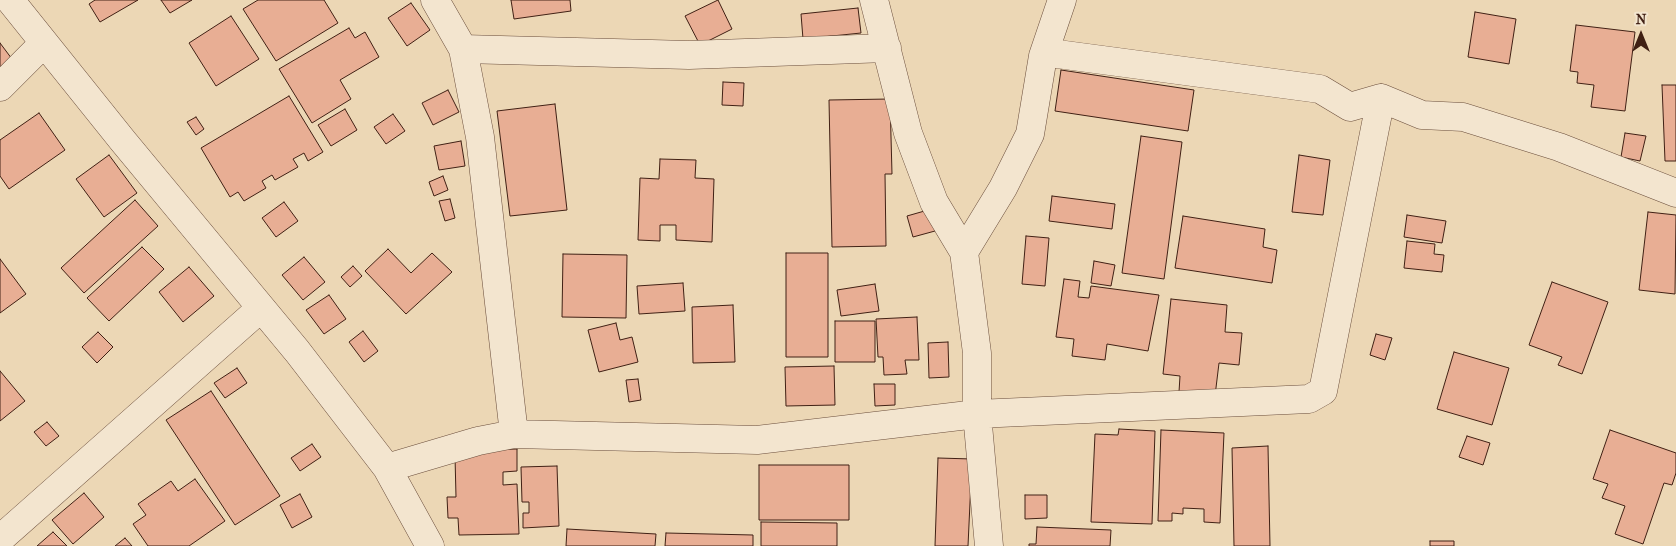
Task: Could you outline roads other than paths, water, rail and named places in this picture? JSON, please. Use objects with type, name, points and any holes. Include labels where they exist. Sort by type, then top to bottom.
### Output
[{"type":"street","points":[[10,0],[123,142],[261,308],[386,468],[430,546]]},
{"type":"street","points":[[435,0],[463,50],[480,137],[514,434]]},
{"type":"street","points":[[874,0],[908,133],[934,202],[964,252],[977,353],[977,414],[989,546]]},
{"type":"street","points":[[964,252],[1003,188],[1030,134],[1043,56],[1062,0]]},
{"type":"street","points":[[0,87],[44,43]]},
{"type":"street","points":[[463,50],[690,55],[887,48]]},
{"type":"street","points":[[1043,56],[1050,53],[1310,87],[1320,89],[1350,107],[1381,98],[1422,116],[1463,117],[1559,147],[1676,193]]},
{"type":"street","points":[[386,468],[478,441],[514,434],[757,440],[977,414],[1309,399],[1323,391],[1381,98]]},
{"type":"street","points":[[0,539],[261,308]]}]
